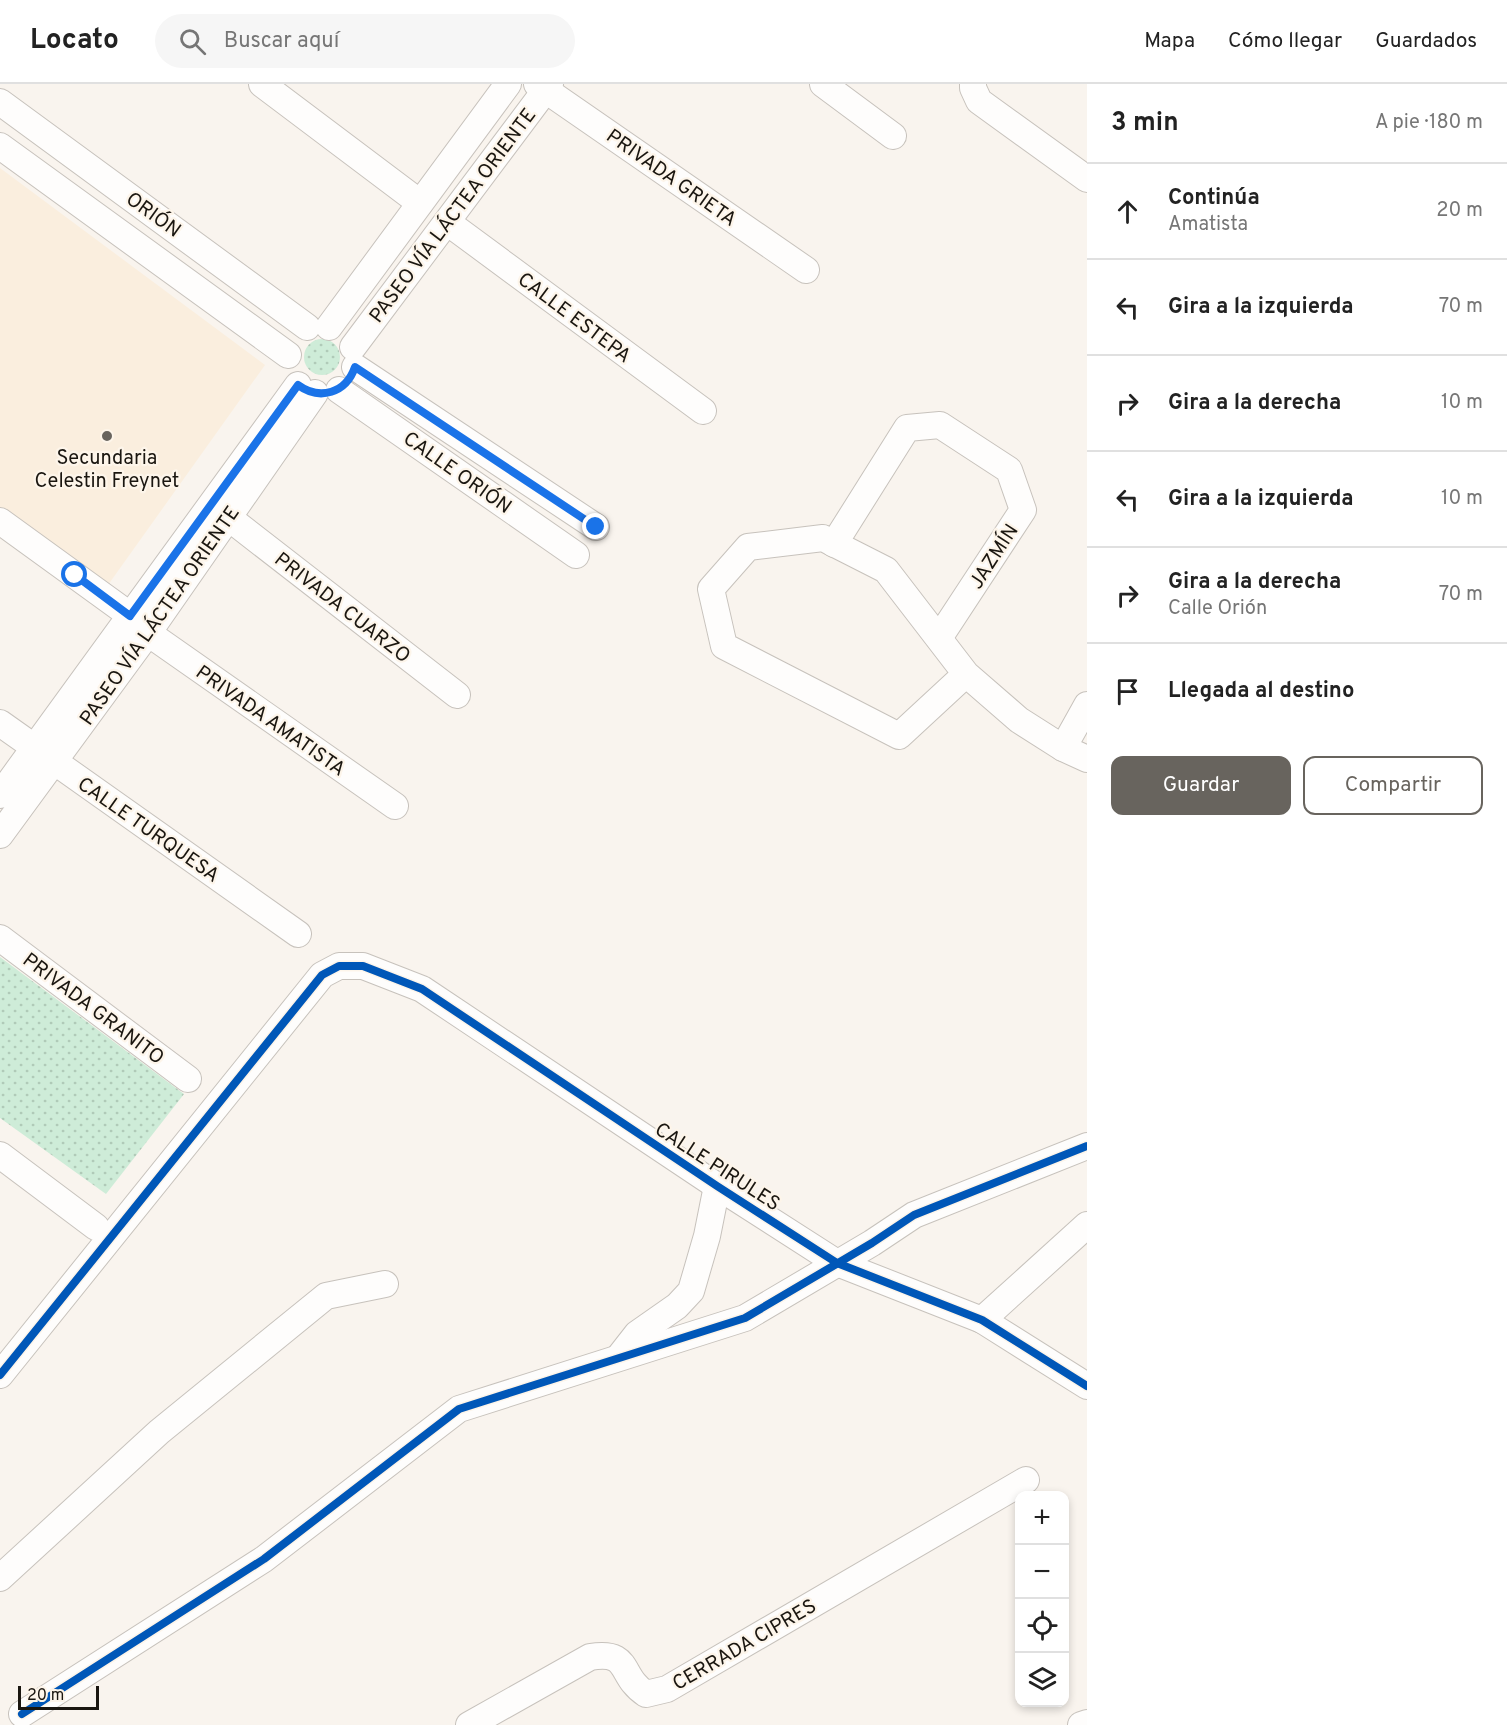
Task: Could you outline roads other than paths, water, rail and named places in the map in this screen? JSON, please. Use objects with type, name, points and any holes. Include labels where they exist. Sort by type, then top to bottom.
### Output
[{"type":"street","points":[[262,84],[420,203]]},
{"type":"street","points":[[318,327],[420,203],[508,84]]},
{"type":"street","points":[[823,84],[893,136]]},
{"type":"street","points":[[973,84],[979,101],[1087,179]]},
{"type":"street","name":"PASEO VÍA LÁCTEA ORIENTE","points":[[354,357],[544,86]]},
{"type":"street","name":"PRIVADA GRIETA","points":[[544,86],[806,270]]},
{"type":"street","name":"ORIÓN","points":[[0,102],[318,327]]},
{"type":"street","name":"ORIÓN","points":[[0,146],[288,355]]},
{"type":"street","name":"CALLE ESTEPA","points":[[447,222],[703,411]]},
{"type":"street","points":[[139,625],[317,389],[352,376],[354,357],[339,331],[318,327],[297,333],[288,355],[289,371],[317,389]]},
{"type":"street","name":"CALLE ORIÓN","points":[[354,357],[596,527]]},
{"type":"street","name":"PASEO VÍA LÁCTEA ORIENTE","points":[[0,835],[44,755],[139,625],[229,518],[317,389]]},
{"type":"street","name":"CALLE ORIÓN","points":[[317,389],[576,555]]},
{"type":"street","name":"JAZMÍN","points":[[834,544],[907,428],[940,425],[1009,470],[1023,510],[939,638]]},
{"type":"street","name":"PRIVADA CUARZO","points":[[229,518],[457,695]]},
{"type":"street","name":"PRIVADA AMATISTA","points":[[0,520],[139,625],[395,806]]},
{"type":"street","points":[[966,674],[899,736],[723,646],[711,589],[748,547],[823,538],[886,570],[966,674],[1019,720],[1064,748],[1087,759]]},
{"type":"street","points":[[1064,748],[1087,705]]},
{"type":"street","name":"CALLE TURQUESA","points":[[0,723],[298,934]]},
{"type":"street","points":[[0,795],[44,755]]},
{"type":"street","name":"PRIVADA GRANITO","points":[[0,938],[188,1079]]},
{"type":"street","name":"CALLE PIRULES","points":[[0,1375],[322,975],[339,966],[363,966],[422,989],[717,1186],[837,1263],[982,1320],[1087,1386]]},
{"type":"street","points":[[22,1714],[264,1559],[459,1410],[745,1318],[872,1243],[914,1215],[1087,1146]]},
{"type":"street","points":[[0,1155],[96,1227]]},
{"type":"street","points":[[619,1358],[637,1334],[678,1306],[691,1291],[707,1236],[717,1186]]},
{"type":"street","points":[[982,1320],[1087,1225]]},
{"type":"street","points":[[0,1578],[159,1432],[326,1296],[385,1284]]},
{"type":"street","name":"CERRADA CIPRES","points":[[469,1725],[590,1657],[608,1654],[620,1661],[634,1687],[646,1694],[666,1689],[1026,1480]]},
{"type":"street","points":[[1081,1725],[1087,1723]]},
{"type":"place","name":"Secundaria Celestin Freynet","points":[[107,436]]}]
